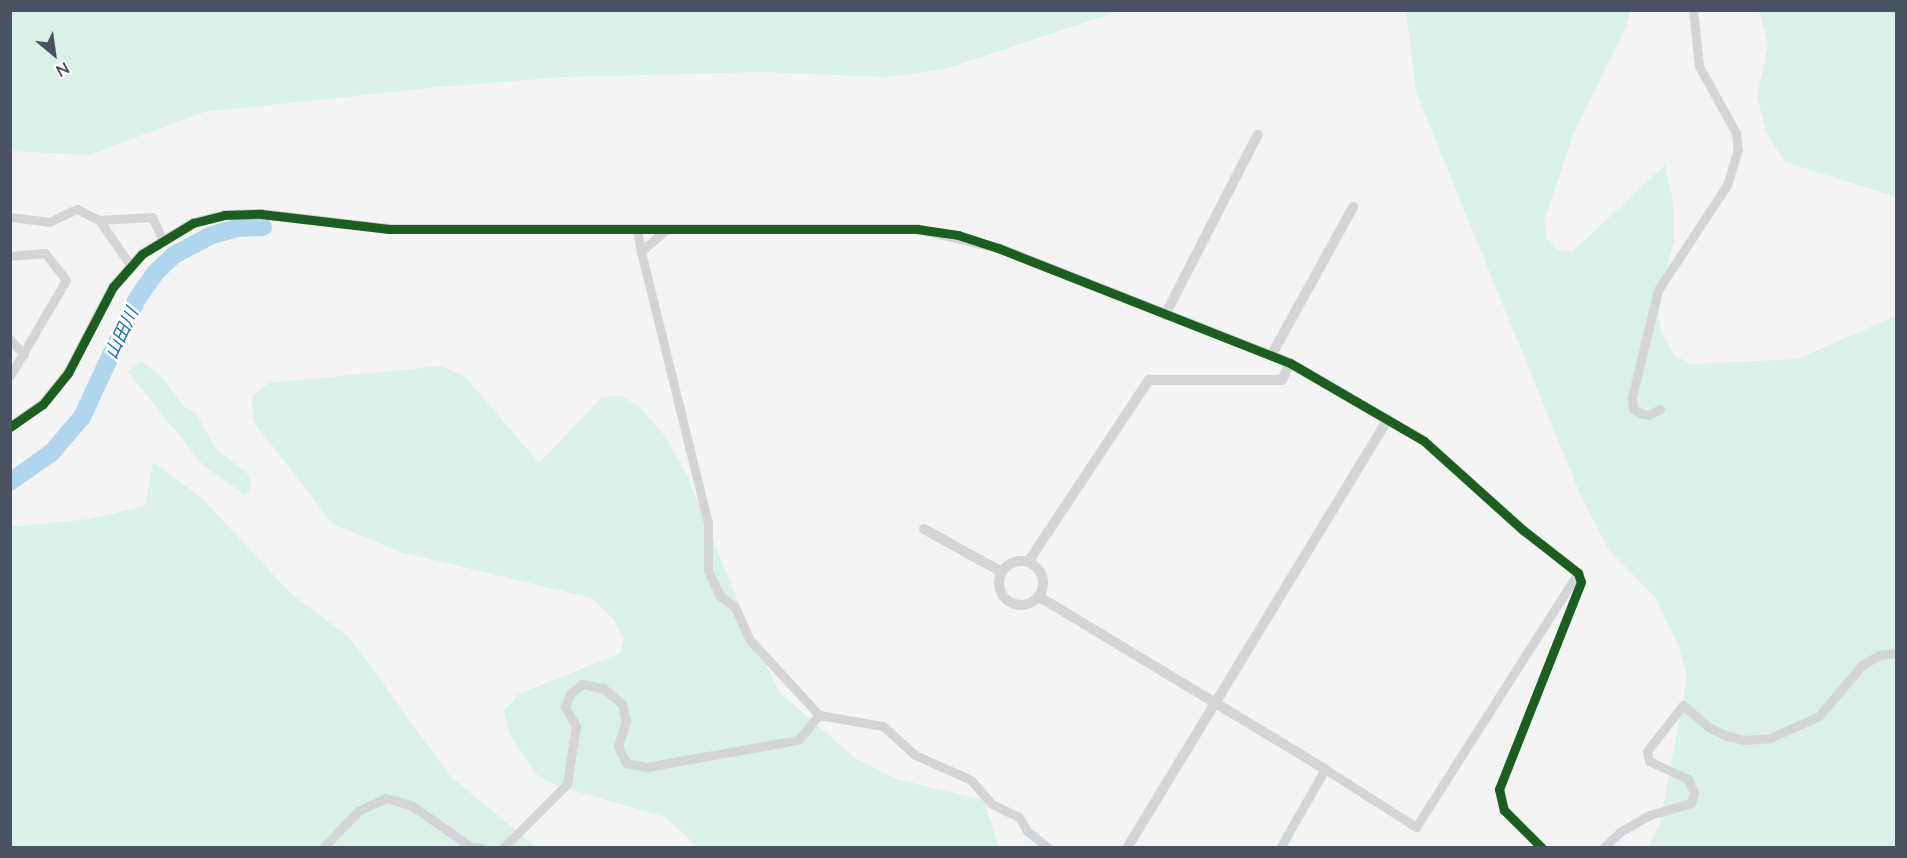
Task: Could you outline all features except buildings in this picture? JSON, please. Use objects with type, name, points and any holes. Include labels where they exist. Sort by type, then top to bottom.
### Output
[{"type":"street","points":[[1660,409],[1648,415],[1633,410],[1632,403],[1658,290],[1727,186],[1738,150],[1736,133],[1700,66],[1693,10]]},
{"type":"street","points":[[1165,315],[1258,134]]},
{"type":"street","points":[[1272,354],[1353,207]]},
{"type":"street","points":[[10,217],[49,222],[77,209],[99,220],[131,266]]},
{"type":"street","points":[[10,427],[43,404],[68,372],[113,287],[131,266],[162,238],[193,223],[224,215],[261,214],[389,229],[917,229],[958,235],[998,248],[1290,363],[1388,419],[1451,463],[1523,530],[1578,573],[1581,582],[1499,789],[1504,810],[1542,848]]},
{"type":"street","points":[[99,220],[152,217],[162,238]]},
{"type":"street","points":[[637,229],[641,252],[654,291],[708,523],[708,571],[720,596],[735,607],[750,640],[819,715],[883,726],[915,755],[971,780],[992,804],[1019,817],[1027,831],[1049,848]]},
{"type":"street","points":[[641,252],[667,229]]},
{"type":"street","points":[[10,256],[45,253],[66,280],[10,376]]},
{"type":"street","points":[[10,339],[24,355]]},
{"type":"street","points":[[1028,562],[1149,380],[1282,380],[1290,363]]},
{"type":"street","points":[[1127,848],[1213,701],[1388,419]]},
{"type":"street","points":[[924,529],[1002,572]]},
{"type":"street","points":[[1016,562],[1028,562],[1042,577],[1038,596],[1019,605],[1006,599],[1000,586],[1002,572],[1016,562]]},
{"type":"street","points":[[1038,596],[1325,769],[1416,827],[1578,573]]},
{"type":"street","points":[[1603,848],[1620,832],[1650,815],[1691,803],[1694,793],[1688,779],[1649,761],[1647,752],[1683,705],[1707,727],[1727,736],[1744,740],[1781,736],[1819,716],[1862,665],[1879,655],[1896,653]]},
{"type":"street","points":[[503,848],[567,784],[576,726],[565,707],[570,694],[582,684],[603,688],[622,704],[626,721],[618,746],[626,763],[646,767],[798,740],[819,715]]},
{"type":"street","points":[[1280,848],[1325,769]]},
{"type":"street","points":[[323,848],[358,811],[386,798],[411,806],[471,847],[482,848]]},
{"type":"green space","points":[[10,11],[1119,11],[945,69],[888,77],[761,72],[563,77],[429,88],[204,112],[89,155],[11,151]]},
{"type":"green space","points":[[1406,11],[1630,11],[1626,27],[1575,130],[1544,221],[1547,239],[1558,250],[1572,252],[1665,165],[1673,201],[1674,241],[1657,304],[1661,332],[1675,356],[1692,364],[1797,359],[1896,316],[1896,847],[1648,847],[1660,823],[1687,678],[1679,647],[1655,597],[1608,549],[1580,494],[1416,92]]},
{"type":"green space","points":[[1759,11],[1896,11],[1896,197],[1785,162],[1767,134],[1757,97],[1768,45]]},
{"type":"green space","points":[[141,361],[163,378],[184,407],[196,413],[216,449],[247,473],[252,486],[245,495],[203,465],[128,372]]},
{"type":"green space","points":[[442,366],[465,377],[539,463],[601,398],[621,395],[641,408],[665,436],[686,473],[754,641],[780,693],[855,758],[896,779],[984,800],[999,847],[698,847],[665,817],[555,785],[537,775],[509,734],[504,711],[519,694],[620,653],[624,638],[613,619],[592,598],[400,552],[333,524],[253,421],[252,396],[269,383]]},
{"type":"green space","points":[[153,462],[203,499],[291,594],[350,638],[450,776],[536,847],[11,848],[11,527],[90,519],[145,506]]},
{"type":"waterway","name":"山田川","points":[[10,482],[52,452],[82,417],[137,299],[156,272],[174,255],[209,236],[237,228],[263,227]]},
{"type":"cycle path","points":[[10,427],[43,404],[68,373],[113,287],[142,254],[193,223],[224,215],[261,214],[389,229],[917,229],[958,235],[998,248],[1290,363],[1424,441],[1523,530],[1578,573],[1581,582],[1499,789],[1504,810],[1542,848]]}]
